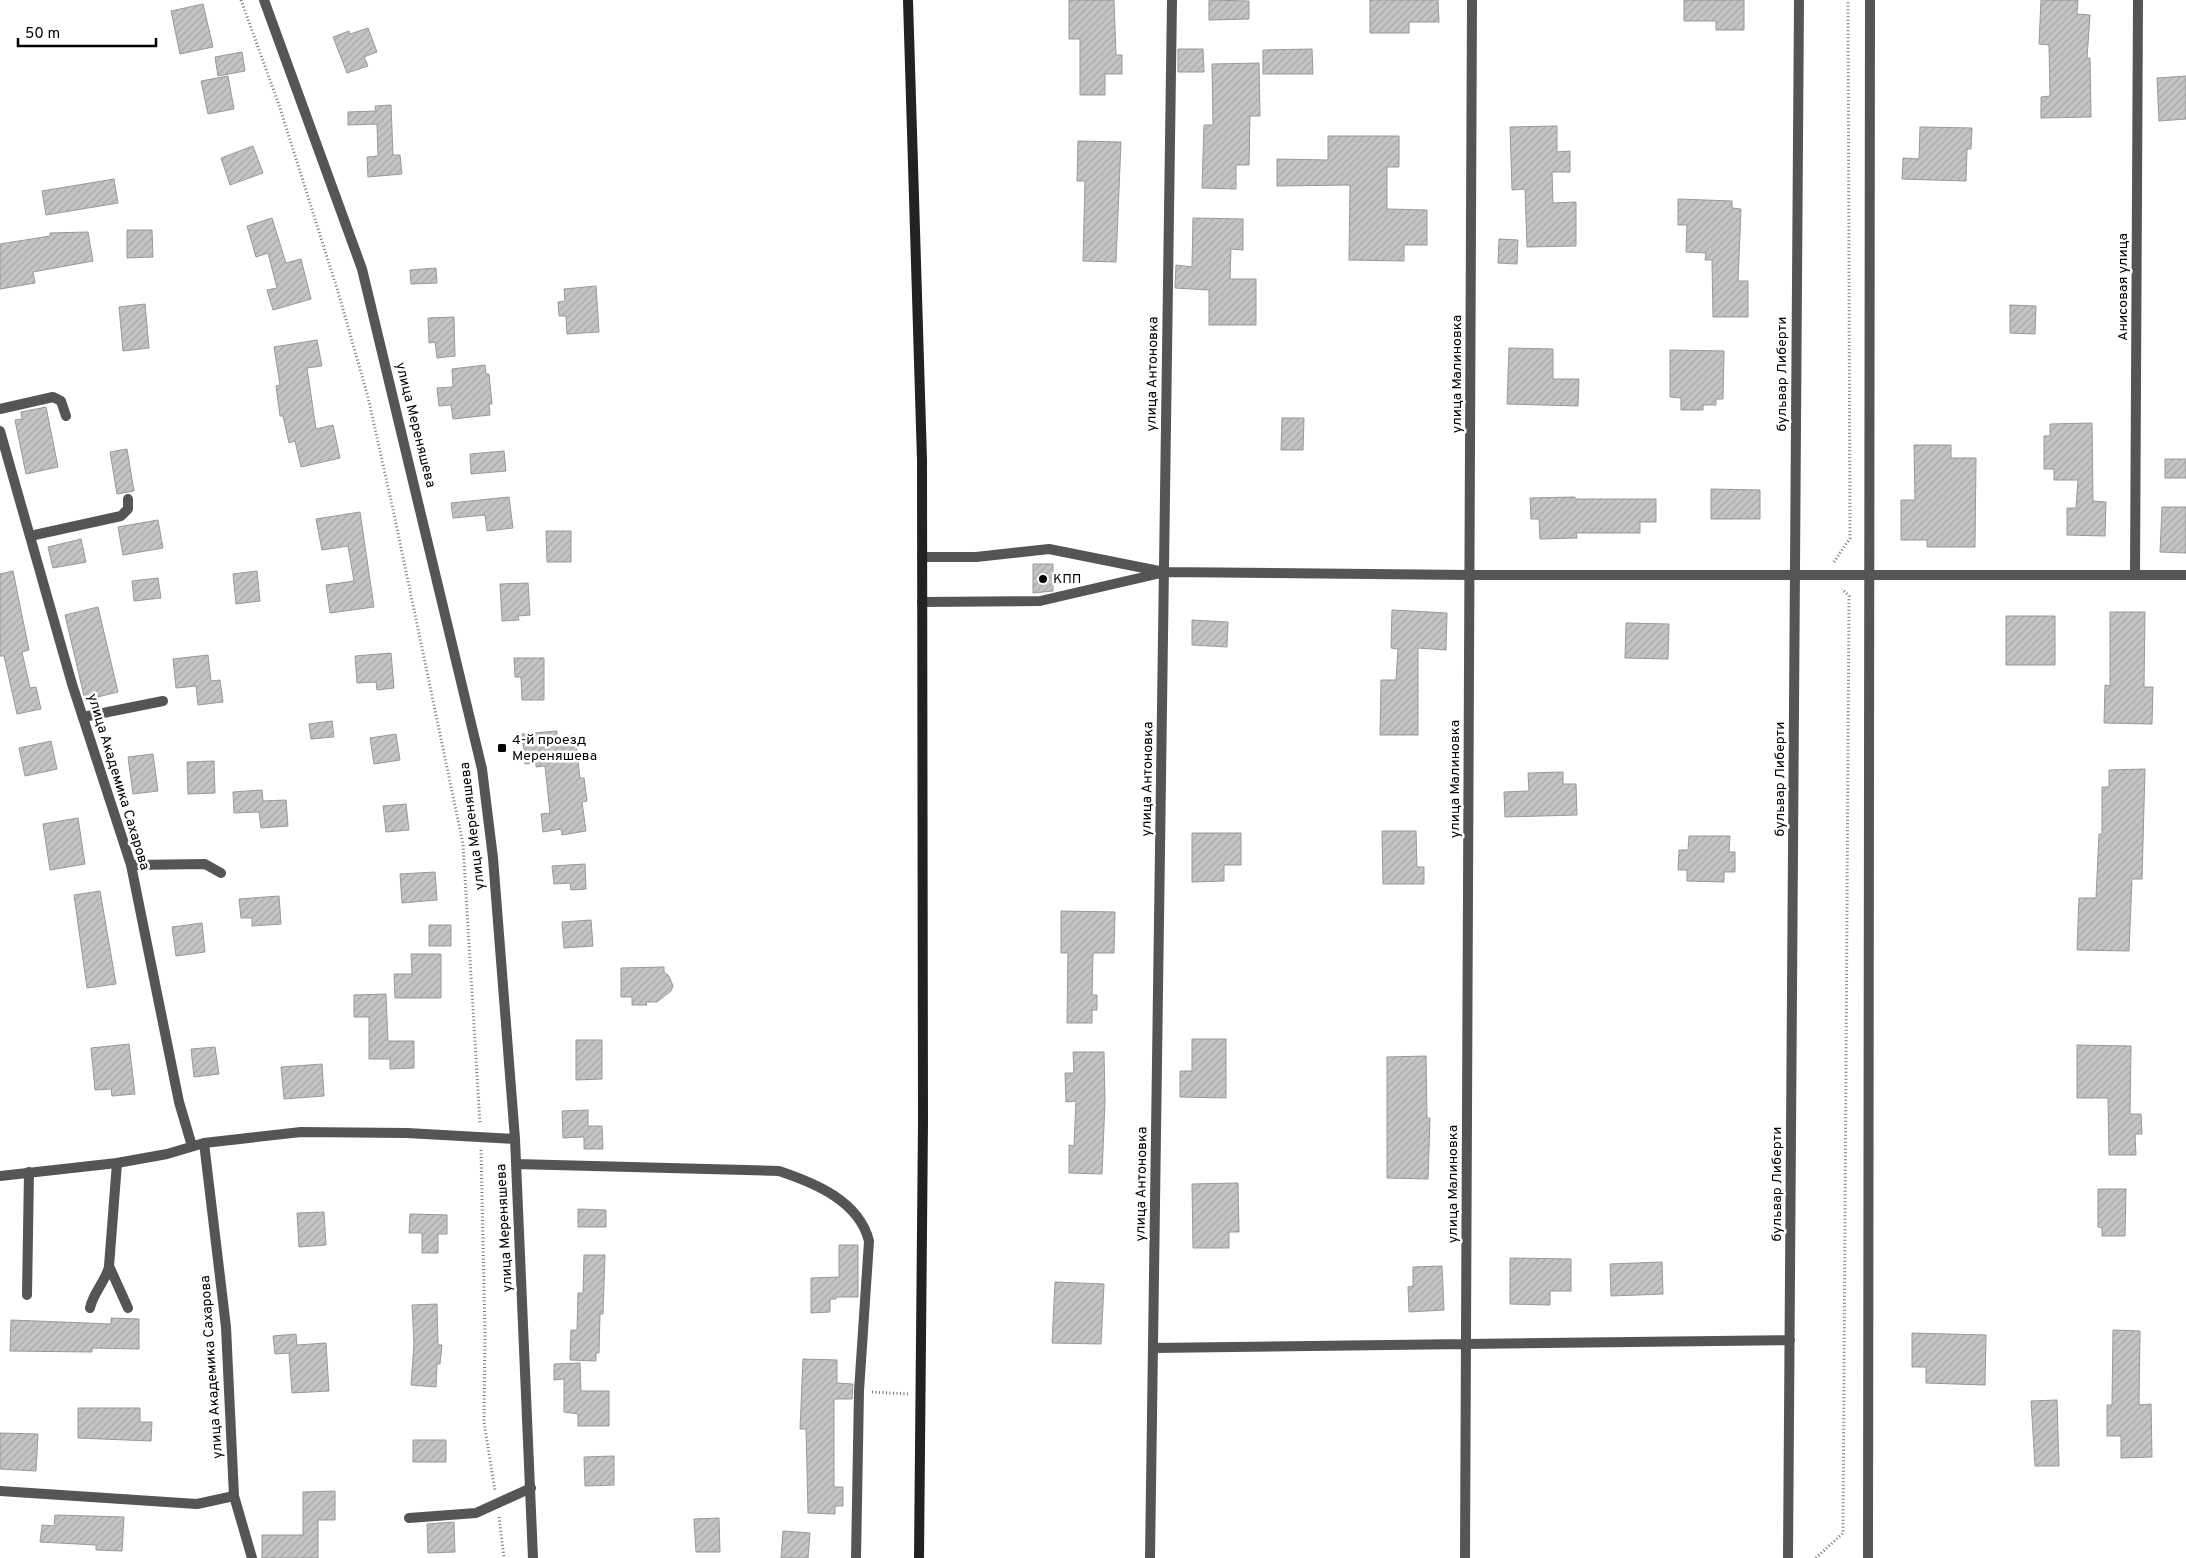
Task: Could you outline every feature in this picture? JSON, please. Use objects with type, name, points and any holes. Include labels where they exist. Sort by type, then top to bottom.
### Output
[{"type":"street","name":"улица Мереняшева","points":[[264,0],[362,269],[482,769],[492,858],[515,1139],[533,1558]]},
{"type":"street","points":[[908,0],[922,446],[923,1122],[919,1558]]},
{"type":"street","name":"улица Антоновка","points":[[1150,1558],[1172,0]]},
{"type":"street","name":"улица Малиновка","points":[[1465,1558],[1472,0]]},
{"type":"street","name":"бульвар Либерти","points":[[1788,1558],[1799,0]]},
{"type":"street","points":[[1868,1558],[1870,0]]},
{"type":"street","name":"Анисовая улица","points":[[2135,575],[2138,0]]},
{"type":"street","points":[[0,409],[53,397],[61,401],[66,416]]},
{"type":"street","name":"улица Академика Сахарова","points":[[0,430],[83,717],[131,865],[179,1102],[192,1146]]},
{"type":"street","points":[[30,536],[121,516],[128,509],[128,499]]},
{"type":"street","points":[[922,556],[976,557],[1049,549],[1164,572],[1470,576],[2186,575]]},
{"type":"street","points":[[922,602],[1040,601],[1164,572]]},
{"type":"street","points":[[83,717],[163,701]]},
{"type":"street","points":[[131,865],[205,864],[221,873]]},
{"type":"street","points":[[0,1176],[117,1163],[167,1154],[204,1143],[301,1132],[407,1133],[515,1139]]},
{"type":"street","name":"улица Академика Сахарова","points":[[204,1143],[226,1327],[234,1496],[252,1558]]},
{"type":"street","points":[[90,1308],[110,1266],[117,1163]]},
{"type":"street","points":[[516,1164],[779,1171],[801,1178],[842,1202],[856,1214],[865,1228],[868,1241],[859,1391],[856,1558]]},
{"type":"street","points":[[27,1295],[29,1172]]},
{"type":"street","points":[[110,1266],[128,1308]]},
{"type":"street","points":[[1154,1348],[1790,1340]]},
{"type":"street","points":[[409,1518],[476,1513],[531,1488]]},
{"type":"street","points":[[0,1490],[197,1504],[234,1496]]},
{"type":"path","points":[[242,0],[279,105],[339,295],[368,397],[463,844],[480,1137],[485,1334],[484,1422],[498,1503],[504,1558]]},
{"type":"path","points":[[1816,1558],[1842,1533],[1843,1523],[1849,596],[1824,575],[1850,538],[1848,0]]},
{"type":"path","points":[[859,1391],[919,1395]]},
{"type":"building","points":[[1069,0],[1114,0],[1116,55],[1122,55],[1122,74],[1105,74],[1105,95],[1080,95],[1080,39],[1069,39]]},
{"type":"building","points":[[1209,0],[1249,1],[1249,19],[1209,20]]},
{"type":"building","points":[[1370,0],[1438,0],[1439,22],[1409,22],[1409,33],[1370,33]]},
{"type":"building","points":[[1684,0],[1744,0],[1744,30],[1716,30],[1716,21],[1684,21]]},
{"type":"building","points":[[2041,0],[2078,0],[2077,14],[2090,15],[2087,58],[2090,58],[2091,117],[2041,118],[2041,97],[2050,96],[2049,45],[2039,44]]},
{"type":"building","points":[[203,4],[213,47],[180,54],[171,11]]},
{"type":"building","points":[[368,28],[377,52],[364,57],[368,66],[347,73],[333,37],[349,31],[350,34]]},
{"type":"building","points":[[1178,49],[1203,49],[1204,72],[1178,72]]},
{"type":"building","points":[[1312,49],[1313,74],[1263,74],[1263,50]]},
{"type":"building","points":[[242,52],[245,71],[218,76],[215,57]]},
{"type":"building","points":[[1259,63],[1260,116],[1250,116],[1249,165],[1236,165],[1236,189],[1202,188],[1204,125],[1213,125],[1212,64]]},
{"type":"building","points":[[228,76],[234,109],[208,114],[201,81]]},
{"type":"building","points":[[2186,76],[2186,119],[2159,121],[2157,78]]},
{"type":"building","points":[[391,105],[393,155],[400,155],[402,174],[368,177],[367,157],[378,156],[377,124],[348,125],[348,112],[376,111],[375,106]]},
{"type":"building","points":[[1557,126],[1557,152],[1570,151],[1570,172],[1552,172],[1553,203],[1576,202],[1576,246],[1527,247],[1525,189],[1512,190],[1510,127]]},
{"type":"building","points":[[1920,127],[1972,128],[1971,149],[1967,149],[1966,181],[1902,179],[1903,158],[1919,159]]},
{"type":"building","points":[[1328,136],[1399,136],[1399,167],[1387,167],[1387,209],[1427,210],[1427,245],[1404,245],[1404,261],[1349,260],[1350,185],[1277,186],[1277,159],[1328,160]]},
{"type":"building","points":[[1078,141],[1121,142],[1116,262],[1083,261],[1085,181],[1077,181]]},
{"type":"building","points":[[253,146],[263,173],[230,185],[221,158]]},
{"type":"building","points":[[114,179],[118,203],[46,215],[42,191]]},
{"type":"building","points":[[1678,199],[1732,201],[1732,208],[1741,209],[1738,281],[1748,281],[1748,317],[1713,317],[1712,260],[1705,260],[1706,253],[1686,252],[1687,225],[1678,225]]},
{"type":"building","points":[[272,218],[286,263],[301,259],[311,299],[273,310],[267,290],[277,288],[268,253],[256,257],[247,226]]},
{"type":"building","points":[[1193,218],[1243,219],[1243,250],[1231,249],[1230,279],[1256,279],[1256,325],[1209,325],[1209,290],[1175,288],[1176,265],[1192,267]]},
{"type":"building","points":[[127,230],[152,230],[153,257],[127,258]]},
{"type":"building","points":[[88,232],[93,261],[33,272],[35,283],[0,289],[0,244],[50,236],[50,233]]},
{"type":"building","points":[[1499,239],[1518,240],[1517,264],[1498,263]]},
{"type":"building","points":[[436,268],[437,283],[411,284],[410,270]]},
{"type":"building","points":[[596,286],[599,332],[567,334],[566,316],[559,316],[558,302],[565,301],[564,289]]},
{"type":"building","points":[[145,304],[149,348],[123,351],[119,307]]},
{"type":"building","points":[[2010,305],[2036,306],[2035,334],[2010,333]]},
{"type":"building","points":[[454,317],[455,356],[437,358],[435,342],[429,343],[428,318]]},
{"type":"building","points":[[317,340],[322,366],[307,368],[316,429],[333,425],[340,458],[301,467],[295,441],[289,443],[283,416],[280,416],[276,386],[280,385],[274,347]]},
{"type":"building","points":[[1509,348],[1553,349],[1553,379],[1579,379],[1578,406],[1507,404]]},
{"type":"building","points":[[1670,350],[1724,351],[1723,399],[1716,399],[1716,405],[1703,405],[1703,410],[1681,410],[1681,398],[1670,397]]},
{"type":"building","points":[[485,365],[486,374],[489,374],[492,404],[489,404],[490,415],[453,419],[451,405],[439,406],[437,388],[453,387],[452,369]]},
{"type":"building","points":[[46,407],[58,467],[26,474],[15,420],[22,419],[21,412]]},
{"type":"building","points":[[1282,418],[1304,418],[1303,450],[1281,450]]},
{"type":"building","points":[[2092,423],[2093,501],[2106,502],[2105,536],[2067,535],[2067,508],[2076,508],[2078,480],[2054,480],[2054,469],[2044,469],[2044,436],[2050,436],[2050,424]]},
{"type":"building","points":[[1914,445],[1951,445],[1951,458],[1976,458],[1975,547],[1927,547],[1927,540],[1901,540],[1901,500],[1915,500]]},
{"type":"building","points":[[127,449],[134,491],[117,494],[110,452]]},
{"type":"building","points":[[504,451],[506,471],[471,474],[470,454]]},
{"type":"building","points":[[2165,459],[2186,459],[2186,478],[2165,478]]},
{"type":"building","points":[[1711,489],[1760,490],[1760,519],[1711,519]]},
{"type":"building","points":[[509,497],[513,528],[487,531],[485,515],[453,518],[451,503]]},
{"type":"building","points":[[1575,497],[1575,499],[1656,499],[1656,522],[1640,522],[1640,533],[1576,533],[1577,538],[1540,539],[1539,519],[1531,519],[1530,498]]},
{"type":"building","points":[[2162,507],[2186,507],[2186,553],[2160,552]]},
{"type":"building","points":[[360,512],[374,607],[330,613],[326,585],[354,581],[348,546],[322,550],[316,519]]},
{"type":"building","points":[[158,520],[163,548],[123,555],[118,527]]},
{"type":"building","points":[[546,531],[571,531],[571,562],[547,562]]},
{"type":"building","points":[[81,539],[86,562],[53,568],[48,547]]},
{"type":"building","name":"КПП","points":[[1033,564],[1053,564],[1053,591],[1033,593]]},
{"type":"building","points":[[13,571],[29,650],[22,652],[30,688],[36,687],[41,709],[17,714],[4,656],[0,656],[0,574]]},
{"type":"building","points":[[257,571],[260,601],[236,604],[233,574]]},
{"type":"building","points":[[158,578],[161,598],[134,601],[132,581]]},
{"type":"building","points":[[528,583],[530,615],[518,616],[519,620],[502,621],[500,584]]},
{"type":"building","points":[[98,607],[118,692],[85,700],[65,615]]},
{"type":"building","points":[[1392,610],[1447,613],[1446,650],[1418,648],[1418,735],[1380,735],[1381,680],[1396,680],[1398,649],[1391,648]]},
{"type":"building","points":[[2110,612],[2145,612],[2144,687],[2153,687],[2152,724],[2104,723],[2105,685],[2110,686]]},
{"type":"building","points":[[2006,616],[2055,616],[2055,665],[2006,665]]},
{"type":"building","points":[[1192,620],[1228,622],[1227,647],[1192,645]]},
{"type":"building","points":[[1626,623],[1669,624],[1668,659],[1625,658]]},
{"type":"building","points":[[391,653],[394,688],[377,690],[376,682],[357,683],[355,656]]},
{"type":"building","points":[[208,655],[211,681],[220,680],[223,702],[198,705],[196,686],[176,688],[173,659]]},
{"type":"building","points":[[514,658],[544,658],[544,700],[522,700],[521,677],[515,677]]},
{"type":"building","points":[[332,721],[334,737],[311,739],[309,724]]},
{"type":"building","points":[[557,731],[557,737],[575,735],[580,778],[584,778],[587,801],[582,802],[586,831],[562,835],[561,829],[543,832],[541,814],[550,813],[545,766],[536,767],[536,763],[525,764],[522,734]]},
{"type":"building","points":[[396,734],[400,760],[374,764],[370,738]]},
{"type":"building","points":[[51,741],[57,769],[25,776],[19,748]]},
{"type":"building","points":[[153,754],[158,791],[133,794],[128,757]]},
{"type":"building","points":[[214,761],[215,793],[188,794],[187,762]]},
{"type":"building","points":[[2145,769],[2142,879],[2132,879],[2129,951],[2077,950],[2079,898],[2096,898],[2099,834],[2102,834],[2102,787],[2109,787],[2109,770]]},
{"type":"building","points":[[1563,772],[1563,784],[1576,784],[1577,815],[1505,817],[1504,792],[1529,791],[1528,773]]},
{"type":"building","points":[[262,790],[263,801],[286,800],[288,826],[261,828],[259,812],[234,813],[233,792]]},
{"type":"building","points":[[406,804],[409,830],[386,832],[383,806]]},
{"type":"building","points":[[78,818],[85,864],[50,870],[43,824]]},
{"type":"building","points":[[1382,831],[1416,831],[1417,867],[1424,867],[1424,884],[1383,884]]},
{"type":"building","points":[[1192,833],[1241,833],[1241,865],[1224,865],[1224,881],[1192,882]]},
{"type":"building","points":[[1689,836],[1730,836],[1729,852],[1735,852],[1735,872],[1724,872],[1724,882],[1687,881],[1687,870],[1678,870],[1679,850],[1688,850]]},
{"type":"building","points":[[585,864],[586,889],[571,890],[570,883],[554,884],[552,866]]},
{"type":"building","points":[[435,872],[437,900],[402,903],[400,874]]},
{"type":"building","points":[[100,891],[116,984],[87,988],[74,895]]},
{"type":"building","points":[[279,896],[281,924],[252,926],[252,918],[241,918],[239,899]]},
{"type":"building","points":[[1061,911],[1115,912],[1114,953],[1093,953],[1092,995],[1097,995],[1097,1010],[1092,1010],[1092,1023],[1067,1023],[1068,953],[1061,953]]},
{"type":"building","points":[[591,920],[593,946],[564,948],[562,922]]},
{"type":"building","points":[[202,923],[205,952],[176,956],[172,927]]},
{"type":"building","points":[[429,925],[451,925],[451,946],[429,946]]},
{"type":"building","points":[[411,954],[441,954],[441,998],[395,998],[394,974],[412,974]]},
{"type":"building","points":[[664,967],[664,972],[669,976],[673,986],[671,991],[657,1002],[646,1002],[647,1005],[632,1005],[632,997],[621,997],[621,968]]},
{"type":"building","points":[[386,994],[388,1041],[414,1041],[414,1068],[390,1069],[390,1059],[369,1059],[369,1017],[354,1017],[354,995]]},
{"type":"building","points":[[1192,1039],[1226,1039],[1226,1098],[1180,1097],[1180,1071],[1192,1071]]},
{"type":"building","points":[[576,1040],[602,1040],[602,1079],[576,1080]]},
{"type":"building","points":[[129,1044],[135,1094],[112,1096],[111,1089],[95,1090],[91,1048]]},
{"type":"building","points":[[2077,1045],[2131,1046],[2130,1114],[2141,1114],[2142,1134],[2135,1134],[2136,1155],[2109,1155],[2108,1098],[2077,1098]]},
{"type":"building","points":[[215,1047],[219,1074],[194,1077],[191,1049]]},
{"type":"building","points":[[1073,1052],[1104,1052],[1105,1101],[1102,1174],[1069,1173],[1069,1145],[1074,1146],[1076,1101],[1066,1102],[1065,1073],[1074,1073]]},
{"type":"building","points":[[1426,1056],[1427,1118],[1430,1118],[1428,1179],[1387,1178],[1387,1057]]},
{"type":"building","points":[[322,1064],[324,1096],[284,1099],[281,1067]]},
{"type":"building","points":[[588,1110],[588,1126],[602,1126],[603,1149],[584,1149],[584,1137],[563,1138],[562,1111]]},
{"type":"building","points":[[1238,1183],[1239,1232],[1229,1232],[1229,1248],[1193,1248],[1192,1184]]},
{"type":"building","points":[[2098,1189],[2126,1189],[2125,1236],[2102,1236],[2102,1228],[2098,1227]]},
{"type":"building","points":[[578,1209],[606,1210],[606,1227],[578,1227]]},
{"type":"building","points":[[324,1212],[326,1245],[299,1247],[297,1213]]},
{"type":"building","points":[[410,1214],[447,1215],[447,1234],[438,1234],[438,1253],[422,1253],[422,1233],[409,1233]]},
{"type":"building","points":[[839,1245],[858,1245],[858,1297],[836,1297],[836,1299],[830,1299],[830,1312],[811,1313],[811,1278],[839,1277]]},
{"type":"building","points":[[584,1255],[605,1255],[603,1314],[600,1314],[599,1353],[596,1353],[596,1361],[570,1360],[571,1330],[577,1330],[578,1293],[583,1293]]},
{"type":"building","points":[[1510,1258],[1571,1259],[1571,1291],[1550,1291],[1550,1305],[1510,1304]]},
{"type":"building","points":[[1662,1262],[1663,1294],[1611,1296],[1610,1264]]},
{"type":"building","points":[[1442,1266],[1444,1310],[1409,1312],[1408,1287],[1413,1286],[1413,1267]]},
{"type":"building","points":[[1055,1282],[1104,1284],[1101,1344],[1052,1343]]},
{"type":"building","points":[[437,1304],[438,1345],[442,1345],[440,1364],[437,1364],[436,1387],[411,1385],[414,1344],[412,1305]]},
{"type":"building","points":[[111,1318],[139,1319],[139,1349],[92,1348],[92,1352],[10,1351],[11,1320],[111,1324]]},
{"type":"building","points":[[2113,1330],[2140,1331],[2139,1405],[2151,1404],[2152,1457],[2121,1458],[2121,1436],[2107,1436],[2107,1405],[2112,1405]]},
{"type":"building","points":[[1912,1333],[1986,1335],[1985,1385],[1926,1383],[1926,1367],[1912,1367]]},
{"type":"building","points":[[296,1334],[297,1345],[326,1343],[329,1391],[292,1393],[289,1353],[275,1354],[273,1336]]},
{"type":"building","points":[[803,1359],[837,1360],[837,1383],[853,1384],[852,1399],[834,1399],[834,1487],[843,1487],[843,1506],[835,1506],[835,1514],[808,1513],[806,1429],[800,1429]]},
{"type":"building","points":[[580,1363],[581,1391],[609,1391],[609,1426],[578,1426],[578,1414],[564,1412],[564,1379],[554,1380],[554,1364]]},
{"type":"building","points":[[2057,1400],[2059,1466],[2035,1466],[2031,1401]]},
{"type":"building","points":[[78,1408],[140,1408],[140,1422],[152,1422],[151,1441],[78,1438]]},
{"type":"building","points":[[0,1433],[38,1434],[36,1471],[0,1469]]},
{"type":"building","points":[[413,1440],[446,1440],[446,1462],[413,1462]]},
{"type":"building","points":[[614,1456],[614,1485],[585,1486],[584,1457]]},
{"type":"building","points":[[335,1491],[335,1520],[318,1520],[318,1558],[262,1558],[262,1535],[303,1535],[303,1492]]},
{"type":"building","points":[[55,1515],[124,1517],[122,1551],[96,1550],[96,1545],[40,1542],[42,1525],[54,1526]]},
{"type":"building","points":[[719,1518],[720,1552],[696,1552],[694,1519]]},
{"type":"building","points":[[454,1522],[455,1552],[428,1553],[427,1524]]},
{"type":"building","points":[[783,1531],[810,1533],[808,1558],[781,1558]]},
{"type":"place","name":"КПП","points":[[1043,579]]},
{"type":"place","name":"4-й проезд Мереняшева","points":[[502,748]]}]
